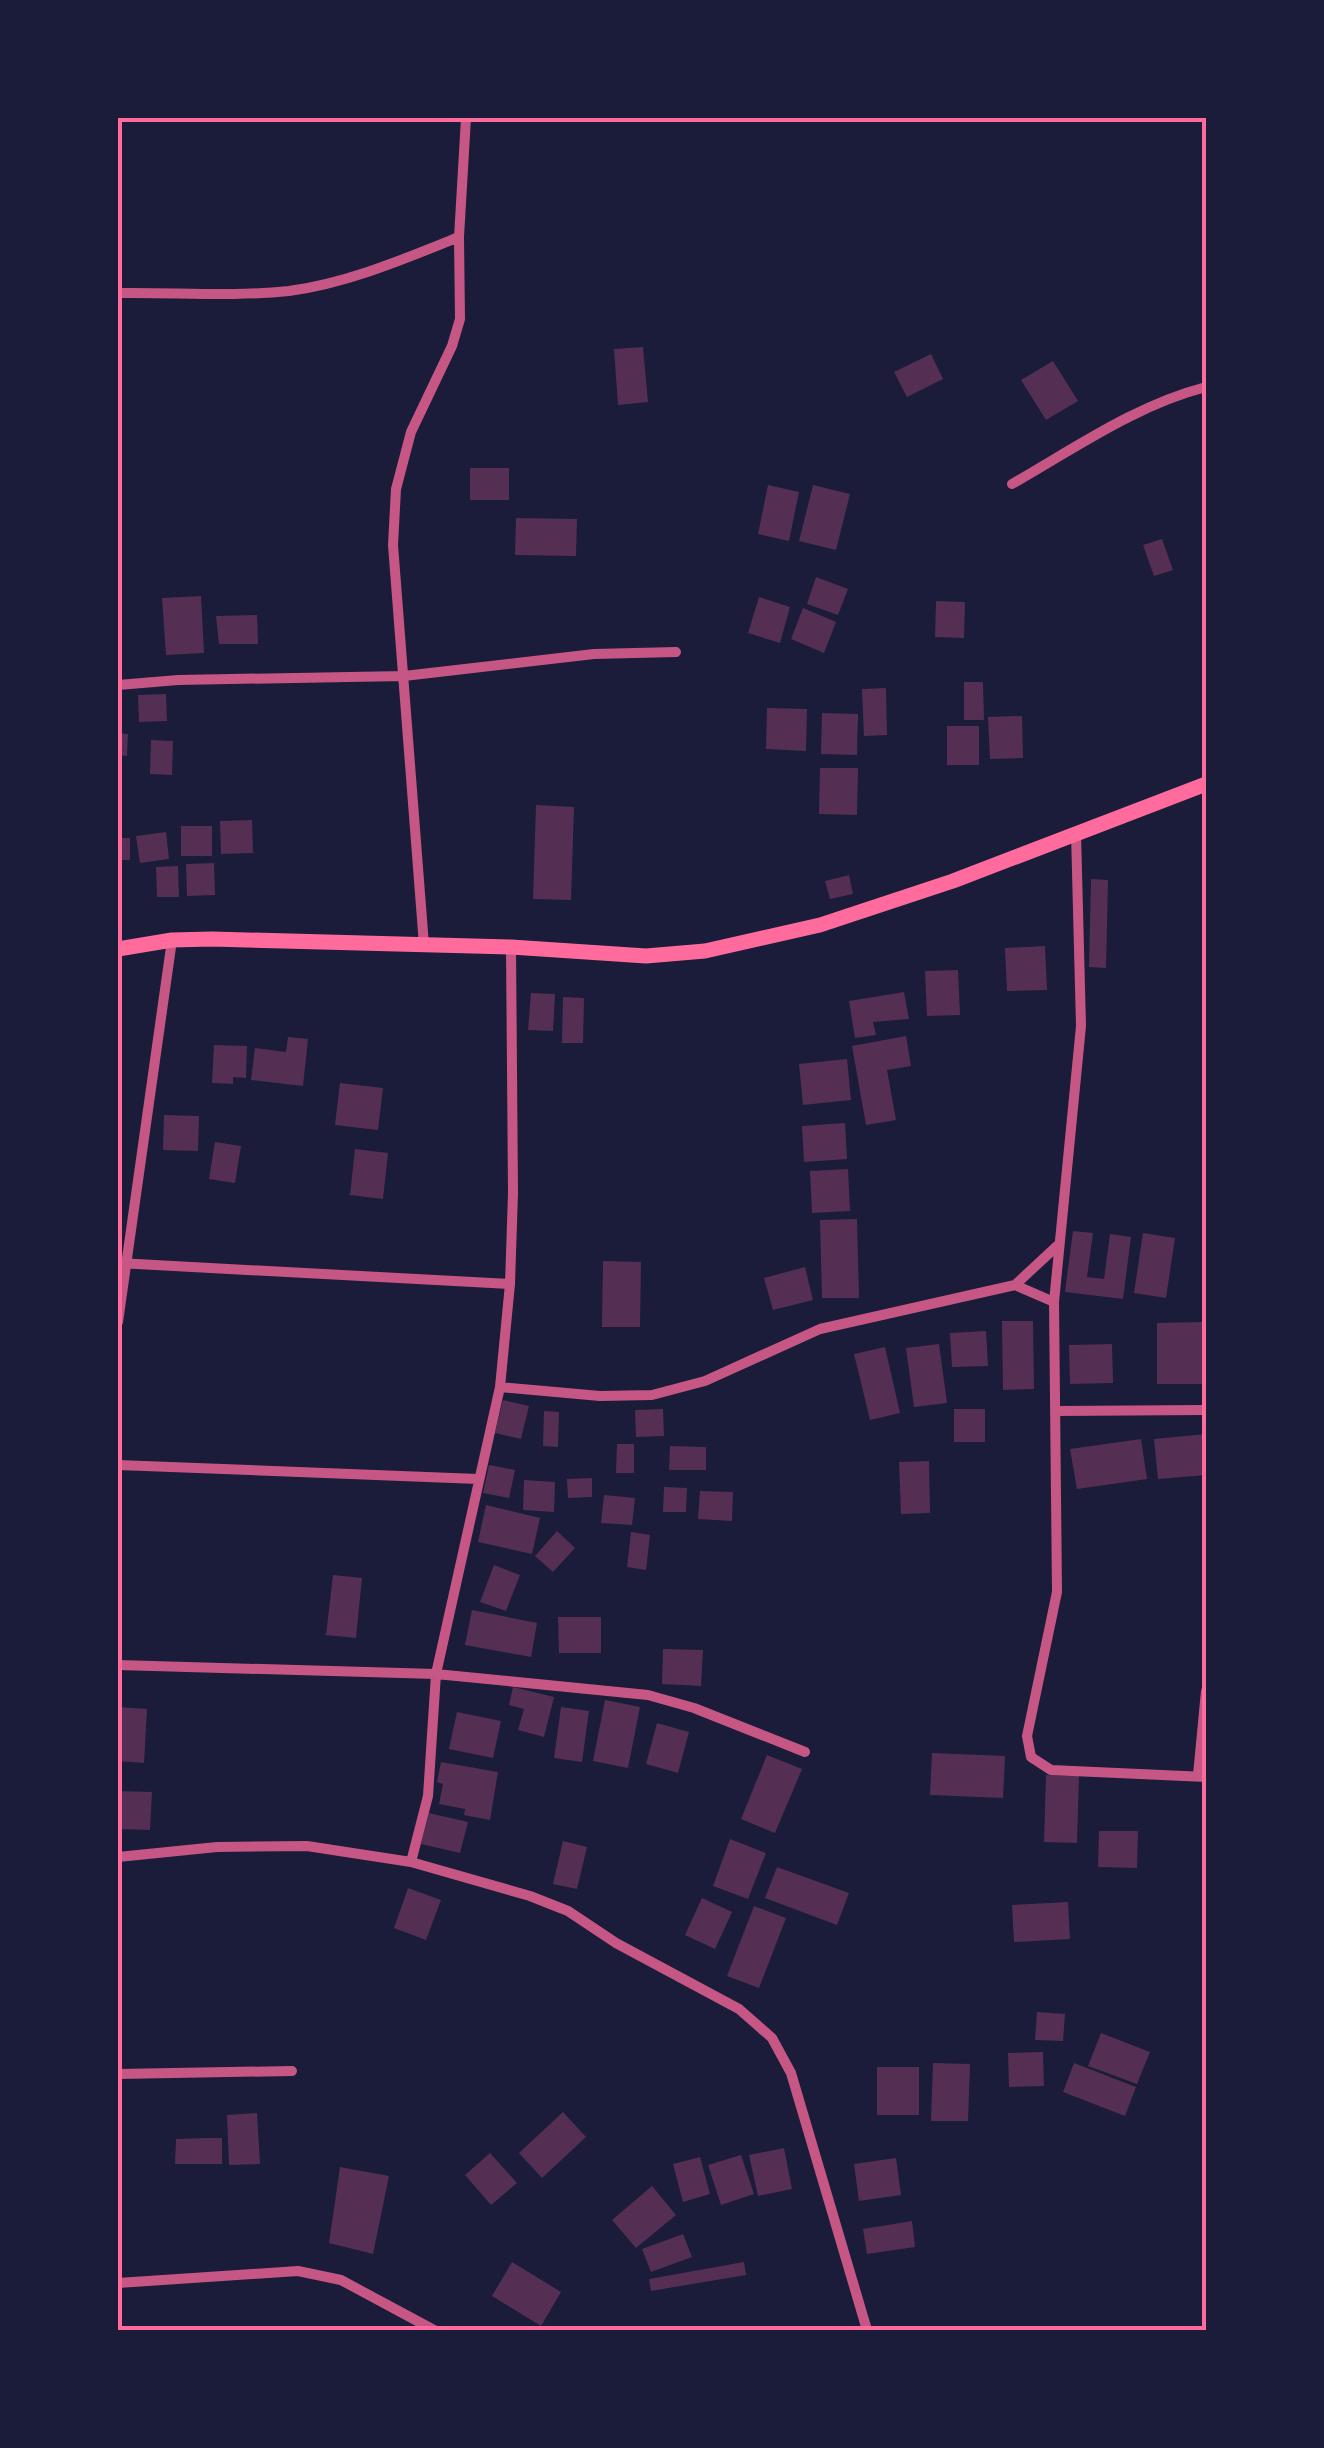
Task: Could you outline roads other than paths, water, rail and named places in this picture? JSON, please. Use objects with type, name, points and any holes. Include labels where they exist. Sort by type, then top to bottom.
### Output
[{"type":"main road","points":[[118,949],[172,940],[511,947],[646,956],[705,951],[820,925],[953,881],[1206,784]]},
{"type":"street","points":[[424,945],[392,545],[396,489],[411,432],[452,346],[460,320],[459,237],[466,118]]},
{"type":"street","points":[[118,292],[228,294],[290,290],[344,279],[459,237]]},
{"type":"street","points":[[1012,484],[1141,410],[1171,396],[1206,387]]},
{"type":"street","points":[[118,686],[178,680],[404,676],[594,654],[676,652]]},
{"type":"street","points":[[1076,832],[1081,1026],[1054,1302],[1057,1592],[1028,1736],[1031,1757],[1051,1770],[1202,1776],[1206,1692]]},
{"type":"street","points":[[118,1322],[122,1263],[172,940]]},
{"type":"street","points":[[411,1862],[428,1796],[436,1674],[500,1387],[510,1284],[513,1193],[511,947]]},
{"type":"street","points":[[500,1387],[600,1396],[652,1395],[705,1381],[820,1329],[1014,1285],[1057,1246]]},
{"type":"street","points":[[122,1263],[510,1284]]},
{"type":"street","points":[[1014,1285],[1054,1302]]},
{"type":"street","points":[[1055,1410],[1206,1410]]},
{"type":"street","points":[[118,1465],[478,1480]]},
{"type":"street","points":[[118,1665],[436,1674],[648,1695],[694,1708],[804,1752]]},
{"type":"street","points":[[118,1857],[217,1847],[307,1846],[411,1862],[568,1911],[616,1943],[739,2009],[772,2038],[791,2072],[867,2330]]},
{"type":"street","points":[[118,2074],[292,2071]]},
{"type":"street","points":[[118,2282],[298,2271],[341,2280],[434,2330]]}]
